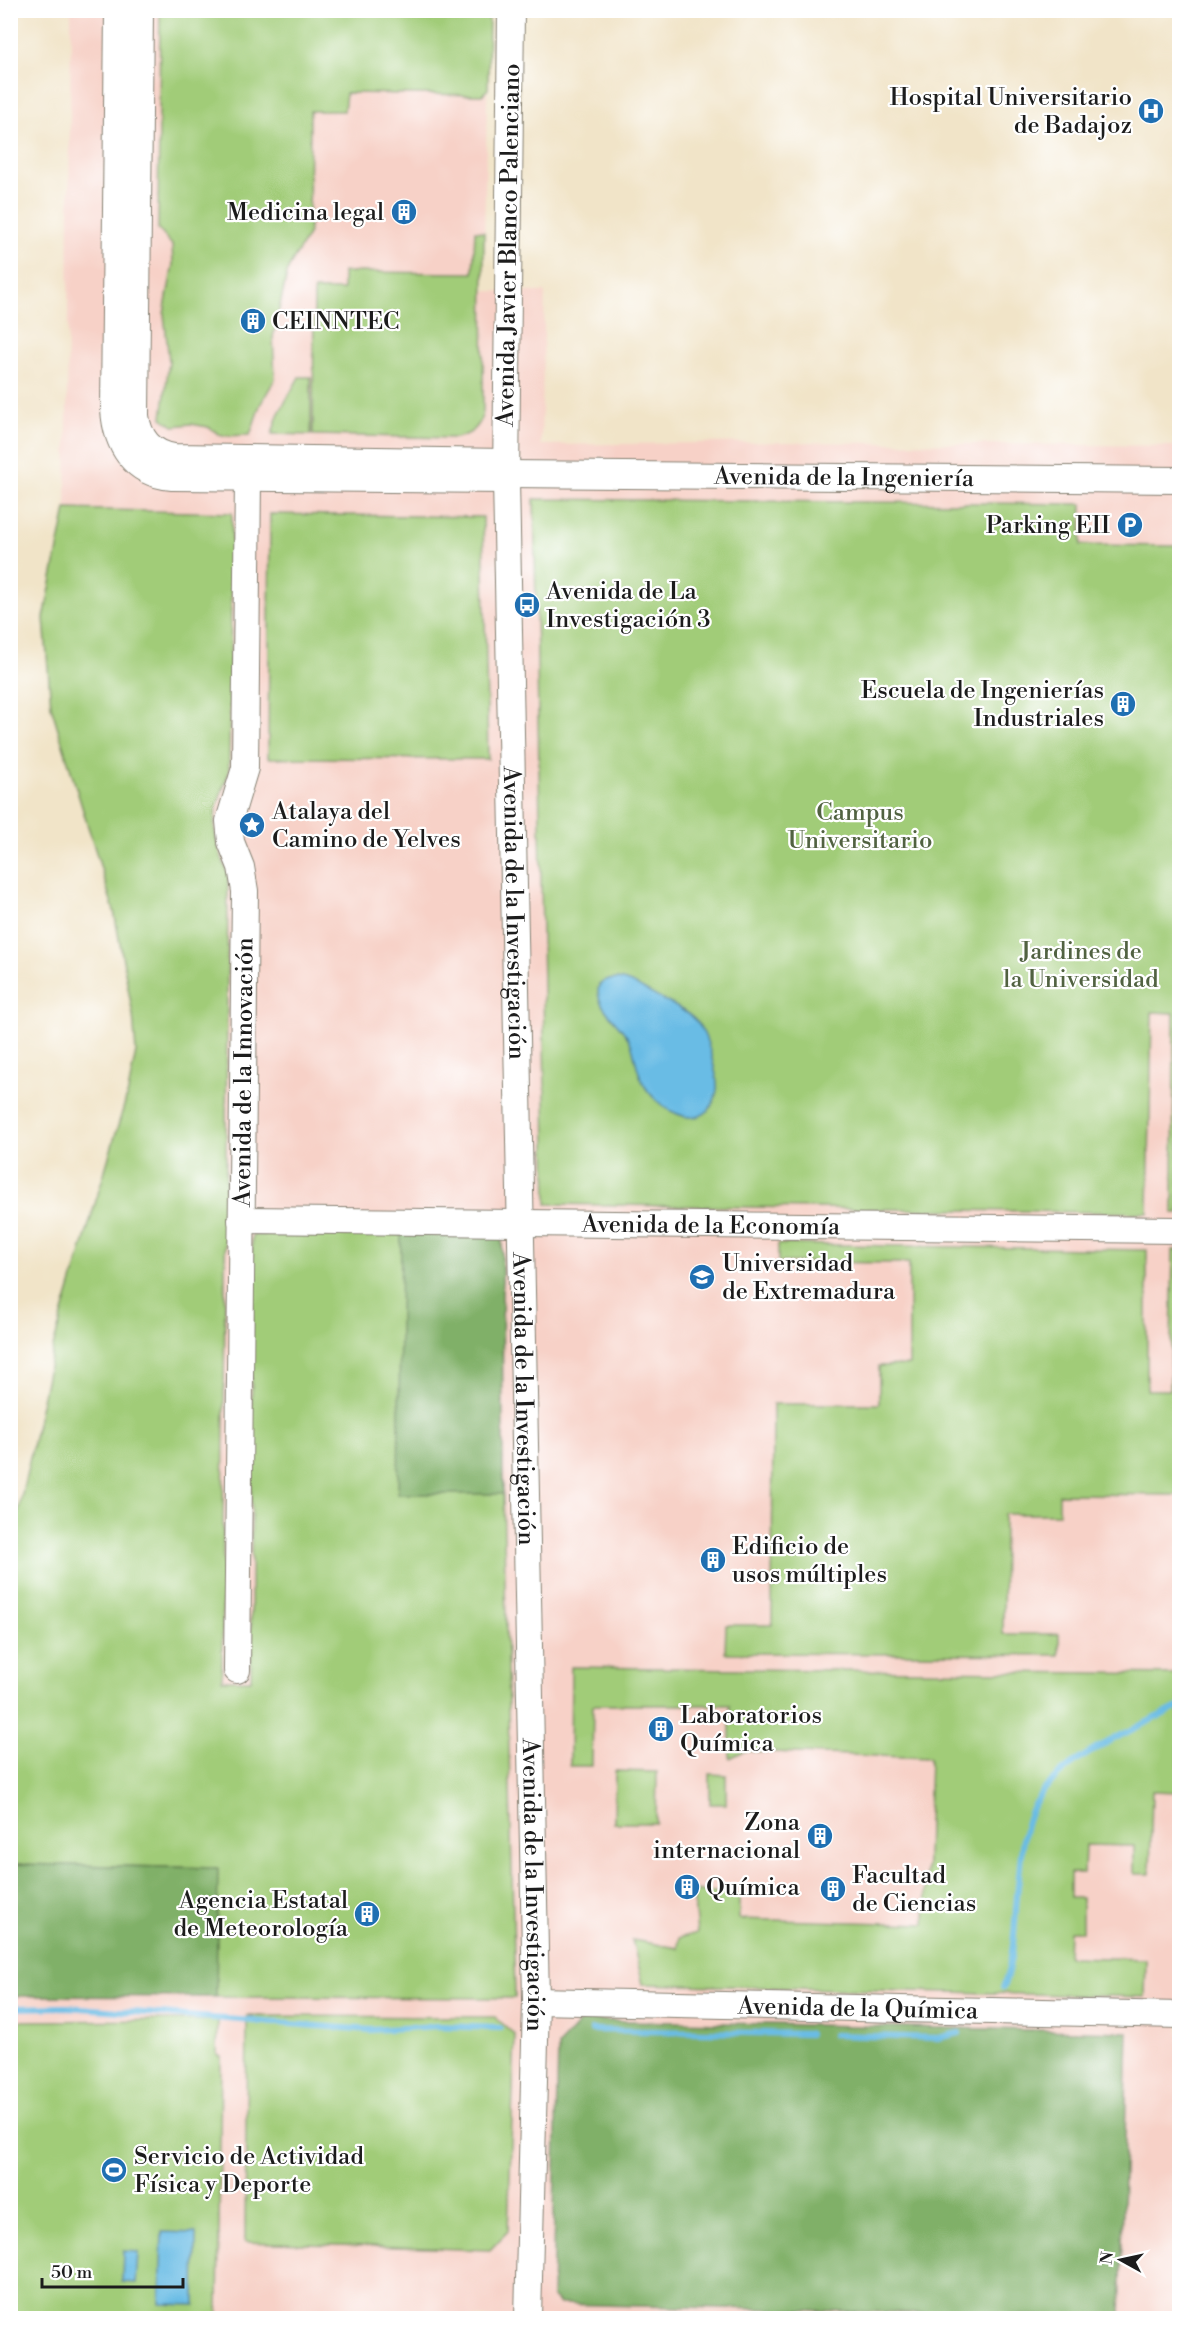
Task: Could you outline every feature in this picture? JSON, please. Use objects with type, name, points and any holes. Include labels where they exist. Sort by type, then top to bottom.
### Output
[{"type":"street","points":[[118,10],[114,409],[117,432],[131,459],[156,475],[248,478],[506,472]]},
{"type":"street","points":[[140,10],[136,416],[141,436],[148,446],[159,453],[174,457],[506,472]]},
{"type":"street","name":"Avenida Javier Blanco Palenciano","points":[[506,472],[511,10]]},
{"type":"street","name":"Avenida de la Ingeniería","points":[[506,472],[1179,480]]},
{"type":"street","name":"Avenida de la Investigación","points":[[506,472],[536,2001],[528,2319]]},
{"type":"street","name":"Avenida de la Innovación","points":[[237,1670],[245,891],[241,867],[231,842],[229,821],[245,768],[248,478]]},
{"type":"street","name":"Avenida de la Economía","points":[[241,1220],[1179,1230]]},
{"type":"street","name":"Avenida de la Química","points":[[536,2001],[1179,2015]]},
{"type":"shaded area","name":"Universidad de Extremadura","points":[[71,11],[489,11],[483,291],[545,292],[541,445],[782,442],[1179,446],[1179,2318],[11,2318],[11,1689],[228,874],[217,850],[213,823],[218,797],[229,772],[232,514],[66,509]]},
{"type":"green space","points":[[160,11],[489,11],[488,89],[482,95],[346,93],[344,111],[310,111],[309,233],[288,269],[273,337],[275,379],[260,405],[250,435],[222,436],[208,427],[191,424],[174,426],[162,418],[169,361],[164,314],[173,264],[172,245],[158,229]]},
{"type":"green space","points":[[475,231],[484,232],[483,412],[477,426],[470,433],[455,438],[313,435],[314,290],[343,290],[343,272],[473,273]]},
{"type":"green space","points":[[299,377],[311,377],[311,435],[272,434],[278,415]]},
{"type":"green space","name":"Campus Universitario","points":[[534,499],[1082,504],[1081,545],[1179,546],[1179,1213],[1173,1213],[1174,1013],[1152,1012],[1148,1213],[547,1204]]},
{"type":"green space","points":[[66,509],[232,513],[229,772],[215,823],[215,833],[228,874],[222,1680],[251,1680],[252,1235],[502,1234],[503,1494],[515,1998],[216,1997],[217,1868],[11,1864],[11,1547],[54,1343],[128,1092],[136,1052],[133,1015],[114,911],[51,706],[44,618]]},
{"type":"green space","points":[[270,514],[483,517],[488,759],[268,758]]},
{"type":"green space","points":[[401,1234],[502,1234],[503,1494],[398,1494]]},
{"type":"green space","points":[[778,1244],[1147,1250],[1147,1390],[1170,1390],[1173,1250],[1179,1250],[1179,1495],[1059,1494],[1059,1514],[1004,1514],[1003,1634],[1059,1634],[1059,1655],[725,1653],[726,1625],[772,1625],[773,1404],[879,1404],[879,1366],[909,1365],[909,1263],[778,1262]]},
{"type":"green space","points":[[571,1667],[1179,1674],[1179,1792],[1152,1791],[1150,1874],[1134,1874],[1134,1846],[1085,1845],[1084,1873],[1070,1873],[1070,1898],[1082,1898],[1082,1931],[1069,1931],[1068,1957],[1146,1959],[1145,1997],[643,1984],[632,1940],[678,1948],[679,1938],[697,1933],[693,1890],[739,1895],[739,1919],[925,1924],[930,1758],[744,1751],[730,1758],[730,1705],[593,1705],[592,1766],[570,1766]]},
{"type":"green space","points":[[615,1771],[657,1772],[656,1823],[614,1823]]},
{"type":"green space","points":[[710,1774],[726,1775],[726,1804],[710,1804]]},
{"type":"green space","points":[[11,1864],[218,1868],[216,1997],[11,1996]]},
{"type":"green space","points":[[247,2016],[495,2017],[515,2035],[508,2231],[490,2250],[245,2242]]},
{"type":"green space","name":"Servicio de Actividad Física y Deporte","points":[[218,2020],[217,2055],[221,2056],[218,2314],[215,2318],[11,2318],[10,2021]]},
{"type":"green space","points":[[582,2020],[1128,2032],[1120,2318],[559,2304],[552,2296],[558,2046]]},
{"type":"water","points":[[617,979],[635,985],[683,1010],[701,1028],[709,1047],[717,1082],[712,1105],[704,1114],[695,1117],[684,1116],[672,1111],[651,1095],[644,1085],[630,1041],[605,1010],[598,994],[599,985],[606,980]]},
{"type":"water","points":[[162,2232],[196,2233],[195,2305],[160,2304]]},
{"type":"water","points":[[123,2251],[138,2252],[136,2283],[122,2282]]},
{"type":"waterway","points":[[1003,1988],[1012,1949],[1024,1836],[1032,1808],[1043,1791],[1077,1761],[1119,1736],[1180,1706]]},
{"type":"waterway","points":[[10,2008],[66,2007],[371,2030],[438,2026],[500,2028]]},
{"type":"waterway","points":[[592,2030],[809,2034]]},
{"type":"waterway","points":[[834,2035],[938,2038],[959,2033]]},
{"type":"place","name":"Hospital Universitario de Badajoz","points":[[1151,111]]},
{"type":"place","name":"Medicina legal","points":[[404,212]]},
{"type":"place","name":"CEINNTEC","points":[[253,321]]},
{"type":"place","name":"Parking EII","points":[[1130,525]]},
{"type":"place","name":"Avenida de La Investigación 3","points":[[527,605]]},
{"type":"place","name":"Escuela de Ingenierías Industriales","points":[[1123,704]]},
{"type":"place","name":"Atalaya del Camino de Yelves","points":[[252,825]]},
{"type":"place","name":"Universidad de Extremadura","points":[[702,1277]]},
{"type":"place","name":"Edificio de usos múltiples","points":[[713,1560]]},
{"type":"place","name":"Laboratorios Química","points":[[661,1729]]},
{"type":"place","name":"Zona internacional","points":[[820,1836]]},
{"type":"place","name":"Química","points":[[687,1887]]},
{"type":"place","name":"Facultad de Ciencias","points":[[833,1889]]},
{"type":"place","name":"Agencia Estatal de Meteorología","points":[[367,1914]]},
{"type":"place","name":"Servicio de Actividad Física y Deporte","points":[[114,2170]]},
{"type":"park label","name":"Jardines de la Universidad","points":[[1081,965]]}]
